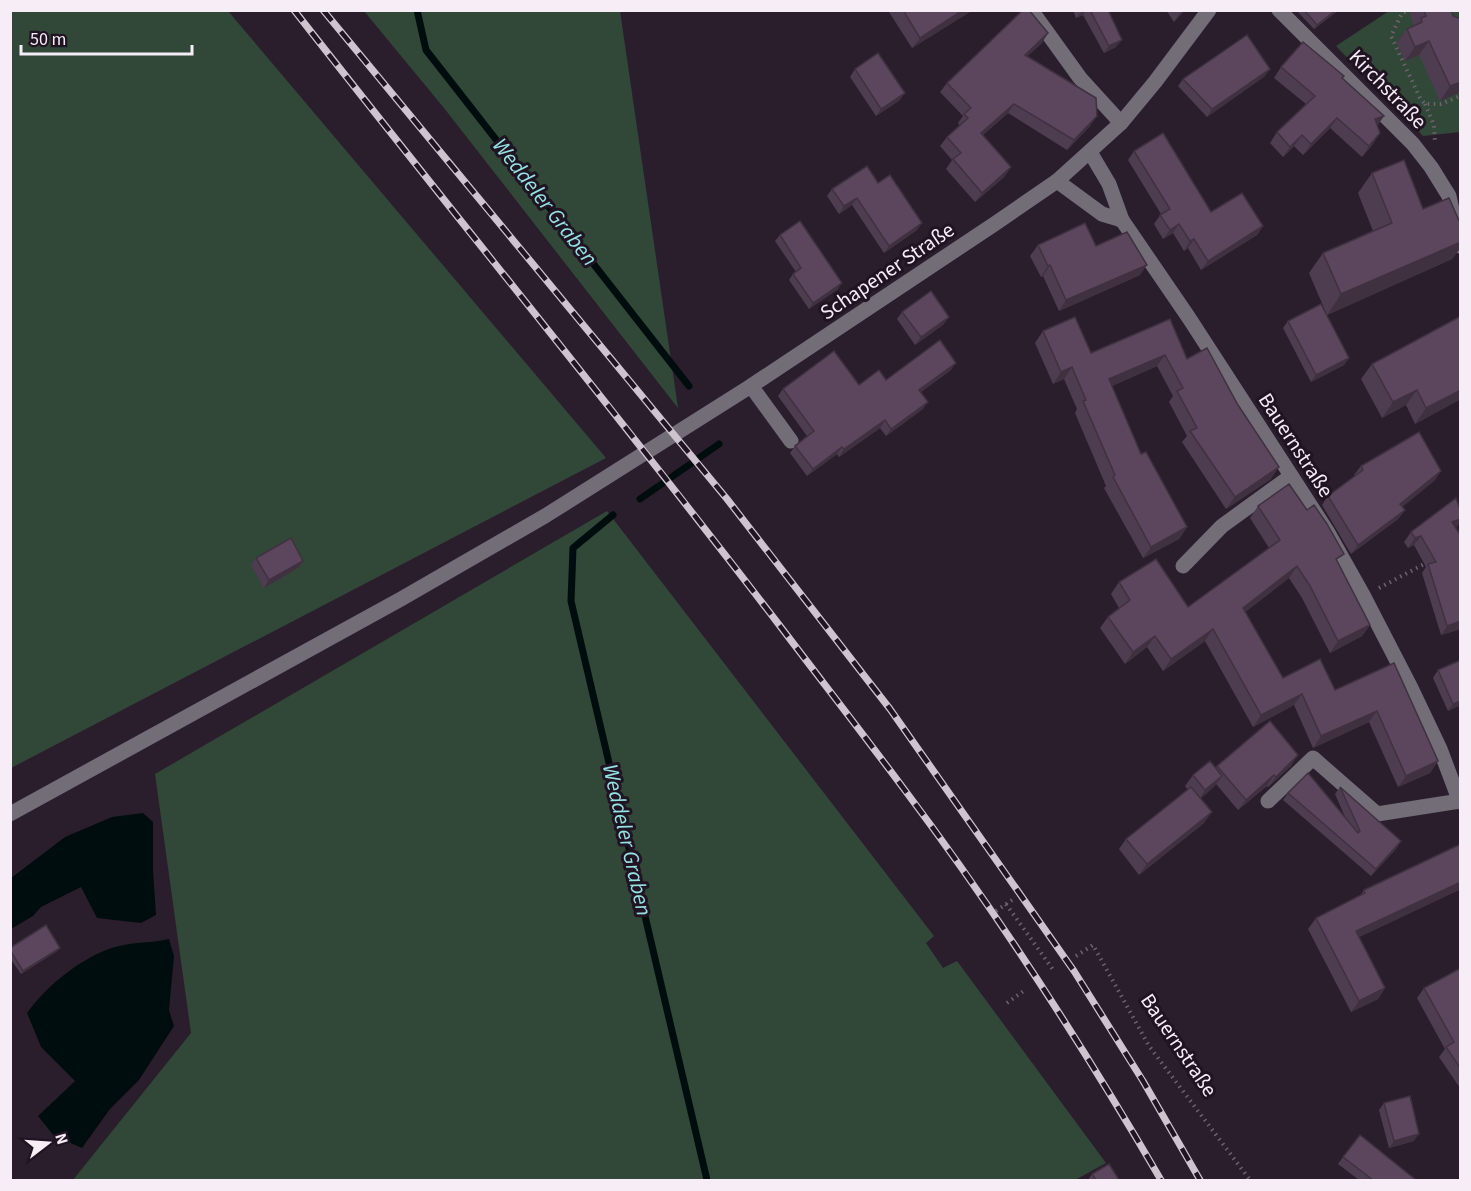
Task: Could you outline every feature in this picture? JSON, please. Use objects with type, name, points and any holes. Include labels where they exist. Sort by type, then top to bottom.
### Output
[{"type":"street","points":[[1031,10],[1080,78],[1121,123]]},
{"type":"street","name":"Schapener Straße","points":[[10,814],[391,605],[545,516],[751,386],[1057,182],[1121,123],[1209,10]]},
{"type":"street","name":"Kirchstraße","points":[[1279,10],[1413,144],[1455,194],[1461,246]]},
{"type":"street","name":"Bauernstraße","points":[[1090,152],[1109,184],[1122,220],[1154,264],[1327,531],[1411,688],[1440,749],[1460,801]]},
{"type":"street","points":[[1057,182],[1102,214],[1122,220]]},
{"type":"street","points":[[751,386],[791,441]]},
{"type":"street","points":[[1183,566],[1222,526],[1292,476]]},
{"type":"street","points":[[1268,801],[1313,758],[1377,813],[1460,801]]},
{"type":"path","points":[[1411,10],[1402,13],[1391,36],[1434,125],[1436,139]]},
{"type":"path","points":[[1425,105],[1441,104],[1461,96]]},
{"type":"path","points":[[1363,596],[1431,560]]},
{"type":"path","points":[[996,911],[1015,898]]},
{"type":"path","points":[[1006,904],[1054,971]]},
{"type":"path","name":"Bauernstraße","points":[[1076,956],[1093,945],[1149,1046],[1250,1180]]},
{"type":"path","points":[[1007,1003],[1025,990]]},
{"type":"green space","points":[[11,11],[228,11],[606,458],[11,768]]},
{"type":"green space","points":[[364,11],[620,11],[678,408],[444,108]]},
{"type":"green space","points":[[1389,11],[1460,11],[1460,132],[1423,136],[1336,46]]},
{"type":"green space","points":[[607,511],[934,936],[926,943],[943,968],[957,961],[1106,1163],[1075,1180],[73,1180],[191,1033],[155,774]]},
{"type":"shaded area","points":[[143,813],[153,822],[156,915],[141,923],[97,918],[81,887],[41,907],[33,916],[11,929],[11,878],[65,837],[112,817]]},
{"type":"shaded area","points":[[169,939],[174,956],[169,1010],[174,1026],[139,1080],[110,1109],[82,1148],[54,1136],[38,1116],[75,1081],[41,1047],[27,1013],[55,982],[93,956],[119,946]]},
{"type":"building","points":[[903,10],[963,10],[920,38]]},
{"type":"building","points":[[1023,10],[1029,10],[1048,33],[1025,55],[1096,98],[1097,116],[1074,140],[1014,104],[981,133],[1011,167],[982,193],[953,159],[961,153],[947,137],[968,118],[964,114],[971,108],[947,83]]},
{"type":"building","points":[[1090,10],[1108,10],[1122,40],[1109,46]]},
{"type":"building","points":[[1304,10],[1336,10],[1317,25]]},
{"type":"building","points":[[1424,10],[1451,10],[1453,16],[1461,19],[1461,82],[1450,86],[1429,41],[1415,47],[1407,29],[1422,22],[1421,18],[1426,16]]},
{"type":"building","points":[[1247,35],[1270,69],[1212,109],[1183,79]]},
{"type":"building","points":[[1303,42],[1344,76],[1342,78],[1384,116],[1375,119],[1380,133],[1369,146],[1337,118],[1311,144],[1302,135],[1290,147],[1277,132],[1315,96],[1281,67]]},
{"type":"building","points":[[878,53],[905,93],[881,109],[855,69]]},
{"type":"building","points":[[1163,133],[1211,212],[1242,193],[1263,226],[1208,261],[1194,239],[1190,241],[1179,224],[1170,230],[1160,215],[1170,209],[1134,151]]},
{"type":"building","points":[[1404,160],[1423,209],[1449,198],[1461,225],[1461,242],[1341,294],[1323,253],[1392,223],[1372,173]]},
{"type":"building","points":[[867,166],[878,183],[890,175],[922,223],[889,246],[857,198],[844,206],[832,189]]},
{"type":"building","points":[[800,221],[842,283],[813,303],[793,274],[801,268],[780,235]]},
{"type":"building","points":[[1085,223],[1096,246],[1127,232],[1147,265],[1066,300],[1038,245]]},
{"type":"building","points":[[931,291],[949,317],[921,337],[902,312]]},
{"type":"building","points":[[1321,304],[1349,358],[1316,375],[1288,321]]},
{"type":"building","points":[[1461,316],[1461,390],[1426,408],[1417,390],[1393,402],[1372,364]]},
{"type":"building","points":[[1075,317],[1091,353],[1170,319],[1187,359],[1207,348],[1238,405],[1279,467],[1235,497],[1190,431],[1197,428],[1177,391],[1183,388],[1165,355],[1109,379],[1141,454],[1146,452],[1187,527],[1151,547],[1113,477],[1115,475],[1083,401],[1086,400],[1072,367],[1061,372],[1043,331]]},
{"type":"building","points":[[940,340],[956,363],[919,390],[928,402],[891,429],[885,420],[844,449],[842,447],[813,469],[795,446],[814,431],[783,389],[834,351],[859,385],[879,370],[886,380]]},
{"type":"building","points":[[1419,432],[1441,471],[1400,504],[1405,510],[1358,545],[1328,496],[1363,470],[1361,466]]},
{"type":"building","points":[[1289,484],[1307,510],[1314,505],[1327,524],[1344,554],[1336,559],[1370,625],[1338,641],[1310,586],[1297,566],[1243,608],[1283,678],[1320,659],[1335,690],[1394,663],[1438,761],[1406,776],[1377,711],[1321,736],[1302,694],[1261,715],[1213,629],[1171,659],[1155,636],[1133,652],[1108,617],[1130,600],[1119,582],[1156,559],[1188,607],[1280,540],[1258,506]]},
{"type":"building","points":[[1456,498],[1461,519],[1452,522],[1461,536],[1461,621],[1447,626],[1428,564],[1436,562],[1421,536],[1415,538],[1411,532]]},
{"type":"building","points":[[291,538],[303,561],[269,580],[256,558]]},
{"type":"building","points":[[1461,660],[1461,701],[1453,704],[1438,670]]},
{"type":"building","points":[[1270,721],[1298,755],[1276,777],[1274,775],[1246,800],[1217,766]]},
{"type":"building","points":[[1210,761],[1222,776],[1205,790],[1193,775]]},
{"type":"building","points":[[1308,773],[1358,833],[1360,831],[1340,787],[1401,841],[1376,869],[1288,793]]},
{"type":"building","points":[[1191,787],[1212,812],[1147,864],[1126,839]]},
{"type":"building","points":[[1461,844],[1461,882],[1356,931],[1385,988],[1359,1001],[1316,918],[1365,893],[1364,890]]},
{"type":"building","points":[[46,925],[60,948],[23,971],[10,948]]},
{"type":"building","points":[[1461,968],[1461,1069],[1446,1047],[1454,1042],[1424,988]]},
{"type":"building","points":[[1410,1096],[1419,1134],[1394,1141],[1384,1103]]},
{"type":"building","points":[[1360,1135],[1416,1180],[1373,1180],[1343,1157]]},
{"type":"building","points":[[1109,1164],[1119,1180],[1096,1180],[1092,1174]]},
{"type":"waterway","name":"Weddeler Graben","points":[[417,10],[426,50],[689,386]]},
{"type":"waterway","name":"Weddeler Graben","points":[[640,499],[719,444]]},
{"type":"waterway","name":"Weddeler Graben","points":[[613,515],[573,548],[571,601],[707,1180]]},
{"type":"railway","points":[[294,10],[660,471],[939,836],[1038,981],[1161,1180]]},
{"type":"railway","points":[[323,10],[727,499],[890,709],[1074,971],[1143,1081],[1200,1180]]}]
